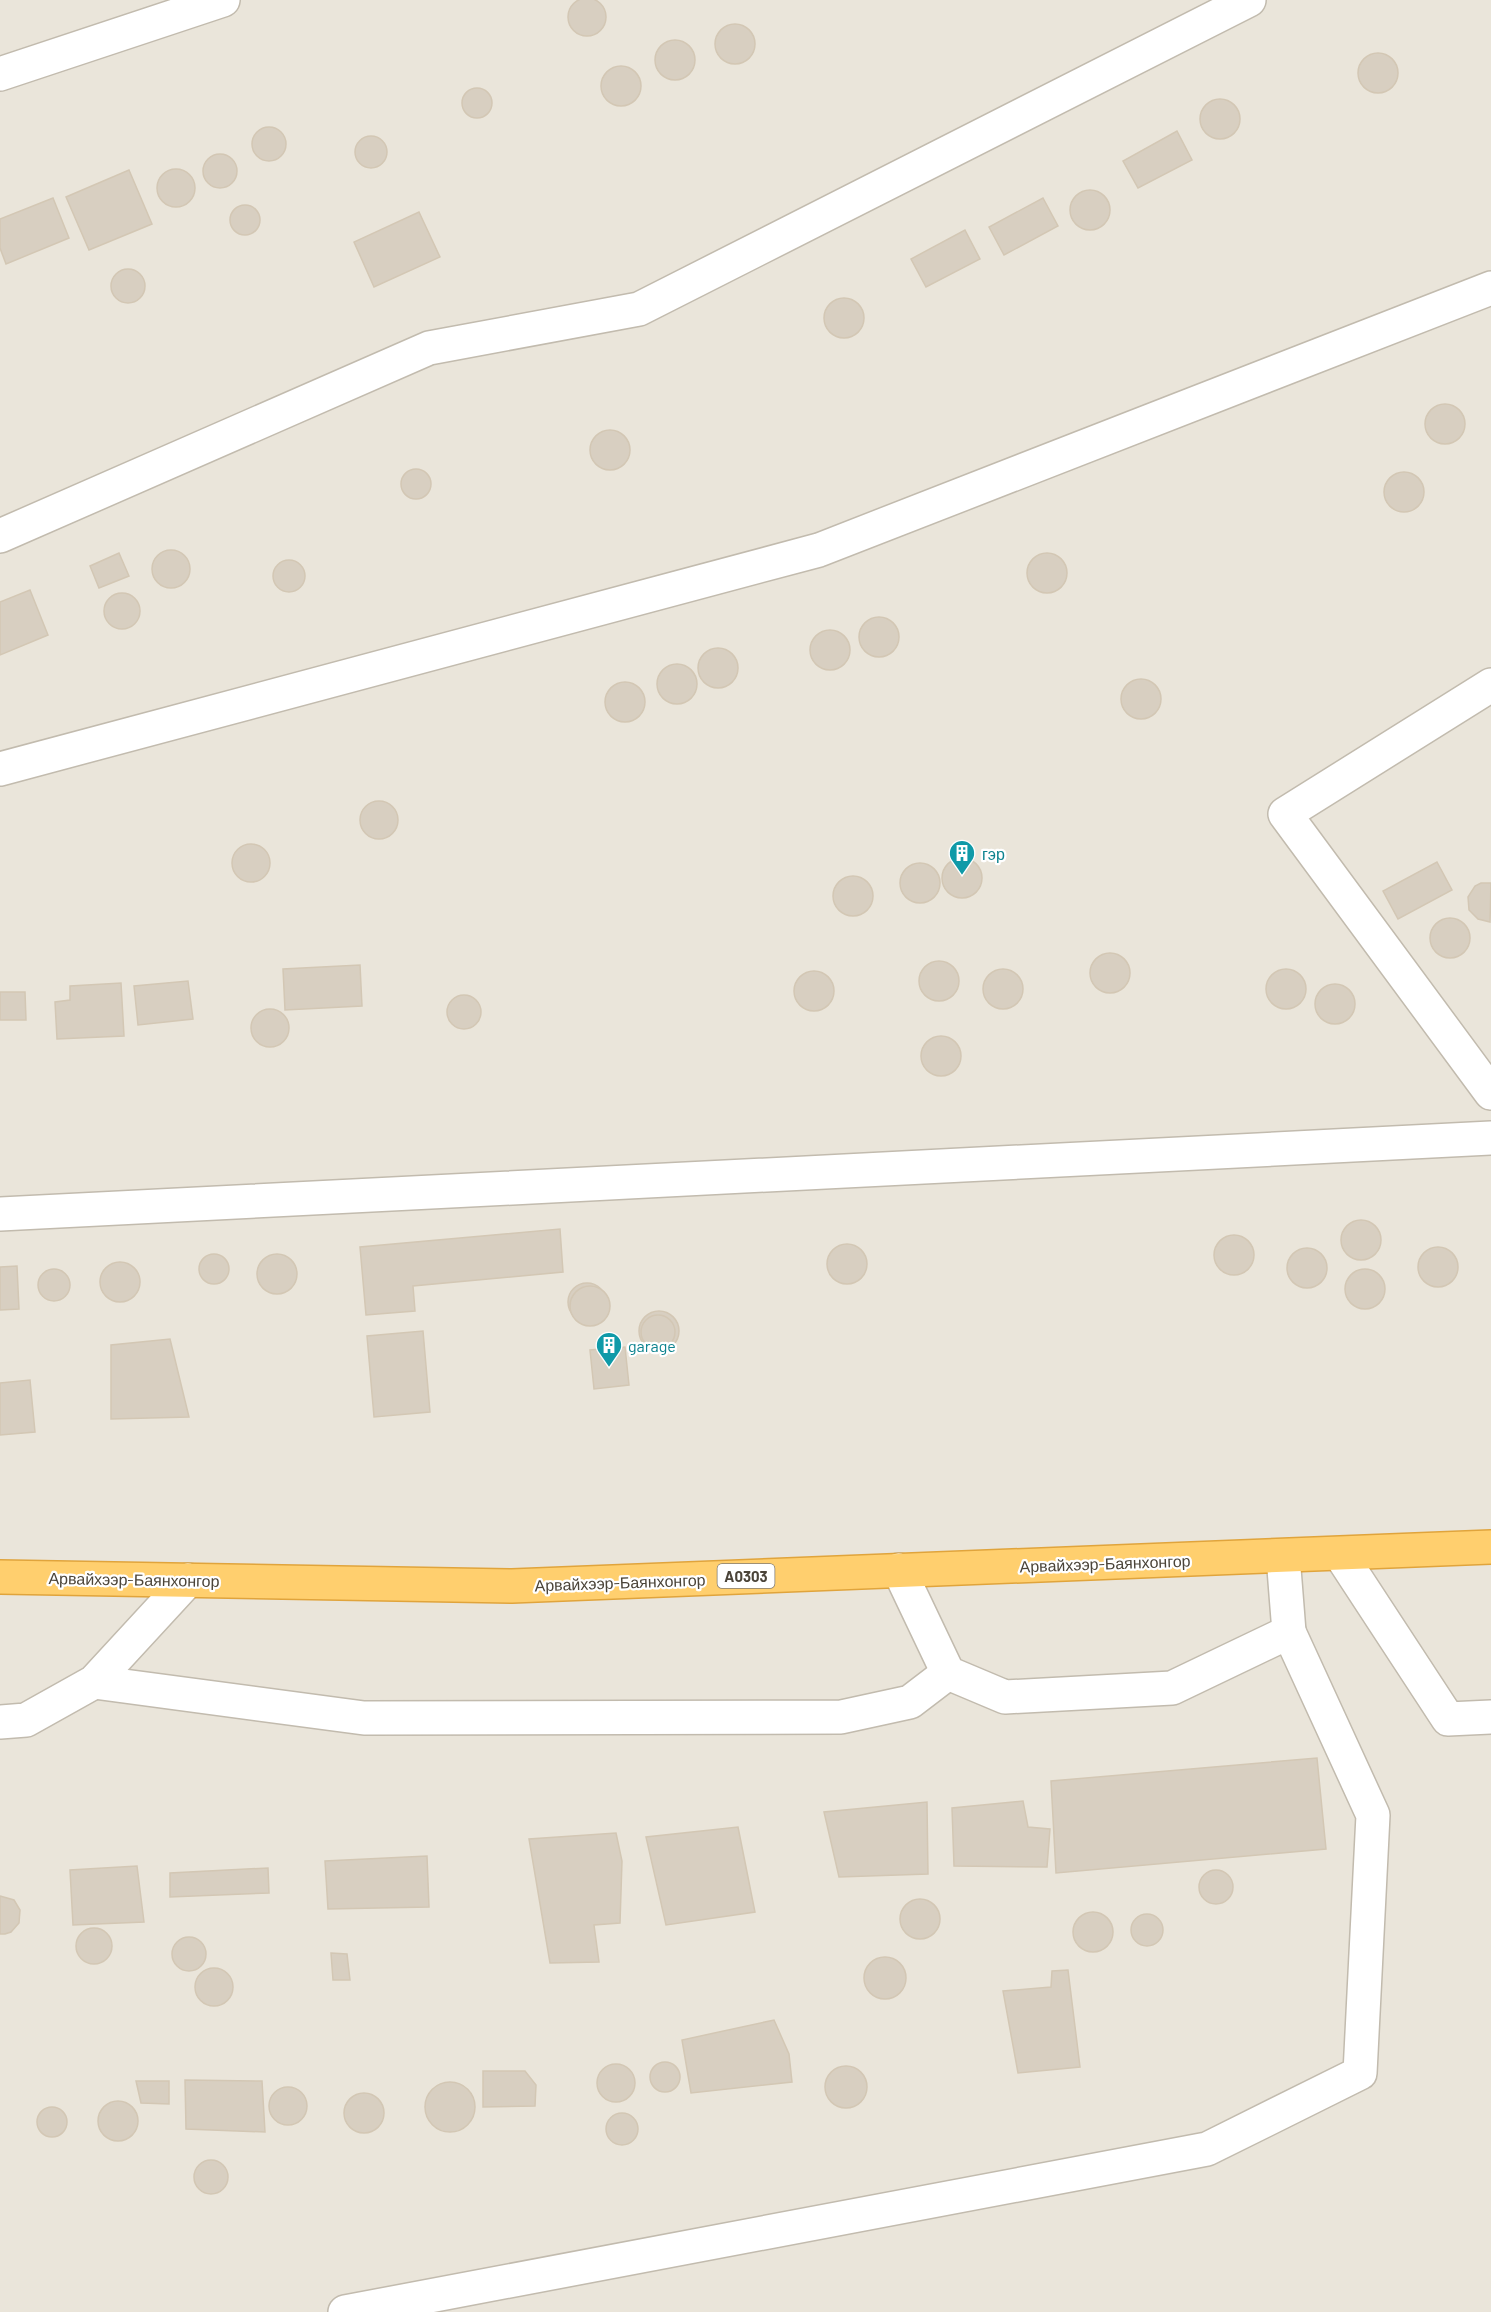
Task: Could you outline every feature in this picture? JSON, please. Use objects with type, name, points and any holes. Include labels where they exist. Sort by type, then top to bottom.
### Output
[{"type":"highway","name":"Арвайхээр-Баянхонгор","points":[[0,1577],[512,1586],[1491,1547]]},
{"type":"street","points":[[0,74],[223,0]]},
{"type":"street","points":[[0,536],[429,348],[639,309],[1249,0]]},
{"type":"street","points":[[0,769],[819,550],[1491,288]]},
{"type":"street","points":[[1491,685],[1285,814],[1491,1094]]},
{"type":"street","points":[[0,1214],[1491,1138]]},
{"type":"street","points":[[1340,1554],[1448,1719],[1491,1717]]},
{"type":"street","points":[[345,2312],[1207,2149],[1360,2073],[1373,1815],[1289,1632],[1282,1557]]},
{"type":"street","points":[[898,1570],[948,1673],[1005,1697],[1172,1688],[1289,1632]]},
{"type":"street","points":[[0,1722],[26,1720],[94,1682],[188,1580]]},
{"type":"street","points":[[94,1682],[364,1718],[841,1717],[910,1702],[948,1673]]},
{"type":"shaded area","points":[[0,0],[1491,0],[1491,2312],[0,2312]]},
{"type":"building","points":[[587,-2],[601,3],[606,17],[601,31],[587,36],[573,31],[568,17],[573,3]]},
{"type":"building","points":[[735,24],[749,30],[755,44],[749,58],[735,64],[721,58],[715,44],[721,30]]},
{"type":"building","points":[[675,40],[689,46],[695,60],[689,74],[675,80],[661,74],[655,60],[661,46]]},
{"type":"building","points":[[1378,53],[1392,59],[1398,73],[1392,87],[1378,93],[1364,87],[1358,73],[1364,59]]},
{"type":"building","points":[[621,66],[635,72],[641,86],[635,100],[621,106],[607,100],[601,86],[607,72]]},
{"type":"building","points":[[477,88],[488,92],[492,103],[488,114],[477,118],[466,114],[462,103],[466,92]]},
{"type":"building","points":[[1220,99],[1234,105],[1240,119],[1234,133],[1220,139],[1206,133],[1200,119],[1206,105]]},
{"type":"building","points":[[269,127],[281,132],[286,144],[281,156],[269,161],[257,156],[252,144],[257,132]]},
{"type":"building","points":[[1177,131],[1192,160],[1138,188],[1123,161]]},
{"type":"building","points":[[371,136],[382,141],[387,152],[382,163],[371,168],[360,163],[355,152],[360,141]]},
{"type":"building","points":[[220,154],[232,159],[237,171],[232,183],[220,188],[208,183],[203,171],[208,159]]},
{"type":"building","points":[[176,169],[189,175],[195,188],[189,201],[176,207],[163,201],[157,188],[163,175]]},
{"type":"building","points":[[129,170],[152,224],[89,250],[66,197]]},
{"type":"building","points":[[1090,190],[1104,196],[1110,210],[1104,224],[1090,230],[1076,224],[1070,210],[1076,196]]},
{"type":"building","points":[[53,198],[69,238],[6,264],[0,248],[0,219]]},
{"type":"building","points":[[1043,198],[1058,226],[1004,255],[989,227]]},
{"type":"building","points":[[245,205],[256,209],[260,220],[256,231],[245,235],[234,231],[230,220],[234,209]]},
{"type":"building","points":[[419,212],[440,257],[374,287],[354,242]]},
{"type":"building","points":[[965,230],[980,259],[926,287],[911,259]]},
{"type":"building","points":[[128,269],[140,274],[145,286],[140,298],[128,303],[116,298],[111,286],[116,274]]},
{"type":"building","points":[[844,298],[858,304],[864,318],[858,332],[844,338],[830,332],[824,318],[830,304]]},
{"type":"building","points":[[1445,404],[1459,410],[1465,424],[1459,438],[1445,444],[1431,438],[1425,424],[1431,410]]},
{"type":"building","points":[[610,430],[624,436],[630,450],[624,464],[610,470],[596,464],[590,450],[596,436]]},
{"type":"building","points":[[416,469],[422,470],[430,478],[430,490],[422,498],[416,499],[410,498],[402,490],[401,484],[402,478],[410,470]]},
{"type":"building","points":[[1404,472],[1418,478],[1424,492],[1418,506],[1404,512],[1390,506],[1384,492],[1390,478]]},
{"type":"building","points":[[171,550],[178,551],[184,556],[189,562],[189,576],[184,582],[178,587],[171,588],[164,587],[158,582],[153,576],[152,569],[153,562],[158,556],[164,551]]},
{"type":"building","points":[[119,553],[129,576],[99,588],[90,566]]},
{"type":"building","points":[[1047,553],[1061,559],[1067,573],[1061,587],[1047,593],[1033,587],[1027,573],[1033,559]]},
{"type":"building","points":[[289,560],[300,565],[305,576],[300,587],[289,592],[278,587],[273,576],[278,565]]},
{"type":"building","points":[[30,590],[48,635],[0,655],[0,602]]},
{"type":"building","points":[[122,593],[135,598],[140,611],[135,624],[122,629],[109,624],[104,611],[109,598]]},
{"type":"building","points":[[879,617],[893,623],[899,637],[893,651],[879,657],[865,651],[859,637],[865,623]]},
{"type":"building","points":[[830,630],[844,636],[850,650],[844,664],[830,670],[816,664],[810,650],[816,636]]},
{"type":"building","points":[[718,648],[732,654],[738,668],[732,682],[718,688],[704,682],[698,668],[704,654]]},
{"type":"building","points":[[677,664],[691,670],[697,684],[691,698],[677,704],[663,698],[657,684],[663,670]]},
{"type":"building","points":[[1141,679],[1155,685],[1161,699],[1155,713],[1141,719],[1127,713],[1121,699],[1127,685]]},
{"type":"building","points":[[625,682],[639,688],[645,702],[639,716],[625,722],[611,716],[605,702],[611,688]]},
{"type":"building","points":[[379,801],[393,806],[398,820],[393,834],[379,839],[365,834],[360,820],[365,806]]},
{"type":"building","points":[[251,844],[264,850],[270,863],[264,876],[251,882],[238,876],[232,863],[238,850]]},
{"type":"building","name":"гэр","points":[[962,858],[976,864],[982,878],[976,892],[962,898],[948,892],[942,878],[948,864]]},
{"type":"building","points":[[1437,862],[1452,890],[1398,919],[1383,891]]},
{"type":"building","name":"гэр","points":[[920,863],[934,869],[940,883],[934,897],[920,903],[906,897],[900,883],[906,869]]},
{"type":"building","points":[[853,876],[867,882],[873,896],[867,910],[853,916],[839,910],[833,896],[839,882]]},
{"type":"building","points":[[1481,883],[1491,883],[1490,922],[1478,919],[1469,910],[1468,897],[1475,886]]},
{"type":"building","points":[[1450,918],[1464,924],[1470,938],[1464,952],[1450,958],[1436,952],[1430,938],[1436,924]]},
{"type":"building","points":[[1110,953],[1124,959],[1130,973],[1124,987],[1110,993],[1096,987],[1090,973],[1096,959]]},
{"type":"building","points":[[939,961],[953,967],[959,981],[953,995],[939,1001],[925,995],[919,981],[925,967]]},
{"type":"building","points":[[360,965],[362,1006],[285,1010],[283,969]]},
{"type":"building","points":[[1003,969],[1017,975],[1023,989],[1017,1003],[1003,1009],[989,1003],[983,989],[989,975]]},
{"type":"building","points":[[1286,969],[1300,975],[1306,989],[1300,1003],[1286,1009],[1272,1003],[1266,989],[1272,975]]},
{"type":"building","points":[[814,971],[828,977],[834,991],[828,1005],[814,1011],[800,1005],[794,991],[800,977]]},
{"type":"building","points":[[188,981],[193,1019],[138,1025],[134,986]]},
{"type":"building","points":[[121,983],[124,1036],[57,1039],[55,1002],[70,1000],[70,986]]},
{"type":"building","points":[[1335,984],[1349,990],[1355,1004],[1349,1018],[1335,1024],[1321,1018],[1315,1004],[1321,990]]},
{"type":"building","points":[[0,992],[25,992],[26,1020],[0,1020]]},
{"type":"building","points":[[464,995],[476,1000],[481,1012],[476,1024],[464,1029],[452,1024],[447,1012],[452,1000]]},
{"type":"building","points":[[270,1009],[283,1015],[289,1028],[283,1041],[270,1047],[257,1041],[251,1028],[257,1015]]},
{"type":"building","points":[[941,1036],[955,1042],[961,1056],[955,1070],[941,1076],[927,1070],[921,1056],[927,1042]]},
{"type":"building","points":[[1361,1220],[1375,1226],[1381,1240],[1375,1254],[1361,1260],[1347,1254],[1341,1240],[1347,1226]]},
{"type":"building","points":[[560,1229],[563,1272],[413,1286],[415,1311],[366,1315],[360,1247]]},
{"type":"building","points":[[1234,1235],[1248,1241],[1254,1255],[1248,1269],[1234,1275],[1220,1269],[1214,1255],[1220,1241]]},
{"type":"building","points":[[847,1244],[861,1250],[867,1264],[861,1278],[847,1284],[833,1278],[827,1264],[833,1250]]},
{"type":"building","points":[[1438,1247],[1452,1253],[1458,1267],[1452,1281],[1438,1287],[1424,1281],[1418,1267],[1424,1253]]},
{"type":"building","points":[[1307,1248],[1321,1254],[1327,1268],[1321,1282],[1307,1288],[1293,1282],[1287,1268],[1293,1254]]},
{"type":"building","points":[[214,1254],[225,1258],[229,1269],[225,1280],[214,1284],[203,1280],[199,1269],[203,1258]]},
{"type":"building","points":[[277,1254],[291,1260],[297,1274],[291,1288],[277,1294],[263,1288],[257,1274],[263,1260]]},
{"type":"building","points":[[120,1262],[134,1268],[140,1282],[134,1296],[120,1302],[106,1296],[100,1282],[106,1268]]},
{"type":"building","points":[[17,1266],[19,1309],[0,1310],[0,1267]]},
{"type":"building","points":[[54,1269],[65,1274],[70,1285],[65,1296],[54,1301],[43,1296],[38,1285],[43,1274]]},
{"type":"building","points":[[1365,1269],[1379,1275],[1385,1289],[1379,1303],[1365,1309],[1351,1303],[1345,1289],[1351,1275]]},
{"type":"building","points":[[587,1283],[594,1284],[600,1289],[605,1295],[605,1309],[600,1315],[594,1320],[587,1321],[580,1320],[574,1315],[569,1309],[568,1302],[569,1295],[574,1289],[580,1284]]},
{"type":"building","points":[[590,1286],[604,1292],[610,1306],[604,1320],[590,1326],[576,1320],[570,1306],[576,1292]]},
{"type":"building","points":[[659,1311],[673,1317],[679,1331],[673,1345],[659,1351],[645,1345],[639,1331],[645,1317]]},
{"type":"building","points":[[658,1315],[670,1320],[675,1332],[670,1344],[658,1349],[646,1344],[641,1332],[646,1320]]},
{"type":"building","points":[[423,1331],[430,1412],[374,1417],[367,1336]]},
{"type":"building","points":[[170,1339],[189,1417],[111,1419],[111,1345]]},
{"type":"building","name":"garage","points":[[625,1347],[629,1385],[594,1389],[590,1350]]},
{"type":"building","points":[[30,1380],[35,1432],[0,1435],[0,1383]]},
{"type":"building","points":[[1317,1758],[1326,1849],[1056,1873],[1051,1781]]},
{"type":"building","points":[[1023,1801],[1028,1827],[1050,1829],[1047,1867],[954,1866],[952,1808]]},
{"type":"building","points":[[927,1802],[928,1874],[839,1877],[824,1812]]},
{"type":"building","points":[[738,1827],[755,1912],[666,1925],[646,1837]]},
{"type":"building","points":[[616,1833],[622,1861],[620,1923],[594,1925],[599,1962],[550,1963],[529,1839]]},
{"type":"building","points":[[427,1856],[429,1907],[328,1909],[325,1861]]},
{"type":"building","points":[[137,1866],[144,1922],[73,1925],[70,1870]]},
{"type":"building","points":[[268,1868],[269,1893],[170,1897],[170,1873]]},
{"type":"building","points":[[1216,1870],[1228,1875],[1233,1887],[1228,1899],[1216,1904],[1204,1899],[1199,1887],[1204,1875]]},
{"type":"building","points":[[0,1896],[14,1900],[20,1910],[19,1923],[11,1932],[5,1934],[0,1934]]},
{"type":"building","points":[[920,1899],[928,1900],[934,1905],[939,1911],[939,1927],[934,1933],[928,1938],[920,1939],[912,1938],[906,1933],[901,1927],[900,1919],[901,1911],[906,1905],[912,1900]]},
{"type":"building","points":[[1093,1912],[1107,1918],[1113,1932],[1107,1946],[1093,1952],[1079,1946],[1073,1932],[1079,1918]]},
{"type":"building","points":[[1147,1914],[1159,1918],[1163,1930],[1159,1942],[1147,1946],[1135,1942],[1131,1930],[1135,1918]]},
{"type":"building","points":[[94,1928],[107,1933],[112,1946],[107,1959],[94,1964],[81,1959],[76,1946],[81,1933]]},
{"type":"building","points":[[189,1937],[201,1942],[206,1954],[201,1966],[189,1971],[177,1966],[172,1954],[177,1942]]},
{"type":"building","points":[[331,1953],[347,1954],[350,1980],[333,1980]]},
{"type":"building","points":[[885,1957],[900,1963],[906,1978],[900,1993],[885,1999],[870,1993],[864,1978],[870,1963]]},
{"type":"building","points":[[214,1968],[228,1973],[233,1987],[228,2001],[214,2006],[200,2001],[195,1987],[200,1973]]},
{"type":"building","points":[[1068,1970],[1080,2067],[1018,2073],[1003,1991],[1051,1987],[1052,1971]]},
{"type":"building","points":[[774,2020],[789,2054],[792,2082],[691,2093],[682,2040]]},
{"type":"building","points":[[665,2062],[676,2066],[680,2077],[676,2088],[665,2092],[654,2088],[650,2077],[654,2066]]},
{"type":"building","points":[[616,2064],[630,2069],[635,2083],[630,2097],[616,2102],[602,2097],[597,2083],[602,2069]]},
{"type":"building","points":[[846,2066],[861,2072],[867,2087],[861,2102],[846,2108],[831,2102],[825,2087],[831,2072]]},
{"type":"building","points":[[483,2071],[525,2071],[536,2085],[535,2106],[483,2107]]},
{"type":"building","points":[[185,2080],[262,2081],[265,2132],[186,2129]]},
{"type":"building","points":[[136,2081],[169,2081],[169,2104],[141,2103]]},
{"type":"building","points":[[450,2082],[464,2086],[471,2093],[475,2107],[471,2121],[464,2128],[450,2132],[436,2128],[429,2121],[425,2107],[429,2093],[436,2086]]},
{"type":"building","points":[[288,2087],[295,2088],[301,2093],[306,2099],[306,2113],[301,2119],[295,2124],[288,2125],[281,2124],[275,2119],[270,2113],[269,2106],[270,2099],[275,2093],[281,2088]]},
{"type":"building","points":[[364,2093],[378,2099],[384,2113],[378,2127],[364,2133],[350,2127],[344,2113],[350,2099]]},
{"type":"building","points":[[118,2101],[132,2107],[138,2121],[132,2135],[118,2141],[104,2135],[98,2121],[104,2107]]},
{"type":"building","points":[[52,2107],[63,2111],[67,2122],[63,2133],[52,2137],[41,2133],[37,2122],[41,2111]]},
{"type":"building","points":[[622,2113],[633,2118],[638,2129],[633,2140],[622,2145],[611,2140],[606,2129],[611,2118]]},
{"type":"building","points":[[211,2160],[223,2165],[228,2177],[223,2189],[211,2194],[199,2189],[194,2177],[199,2165]]},
{"type":"place","name":"гэр","points":[[962,876]]},
{"type":"place","name":"garage","points":[[609,1368]]}]
